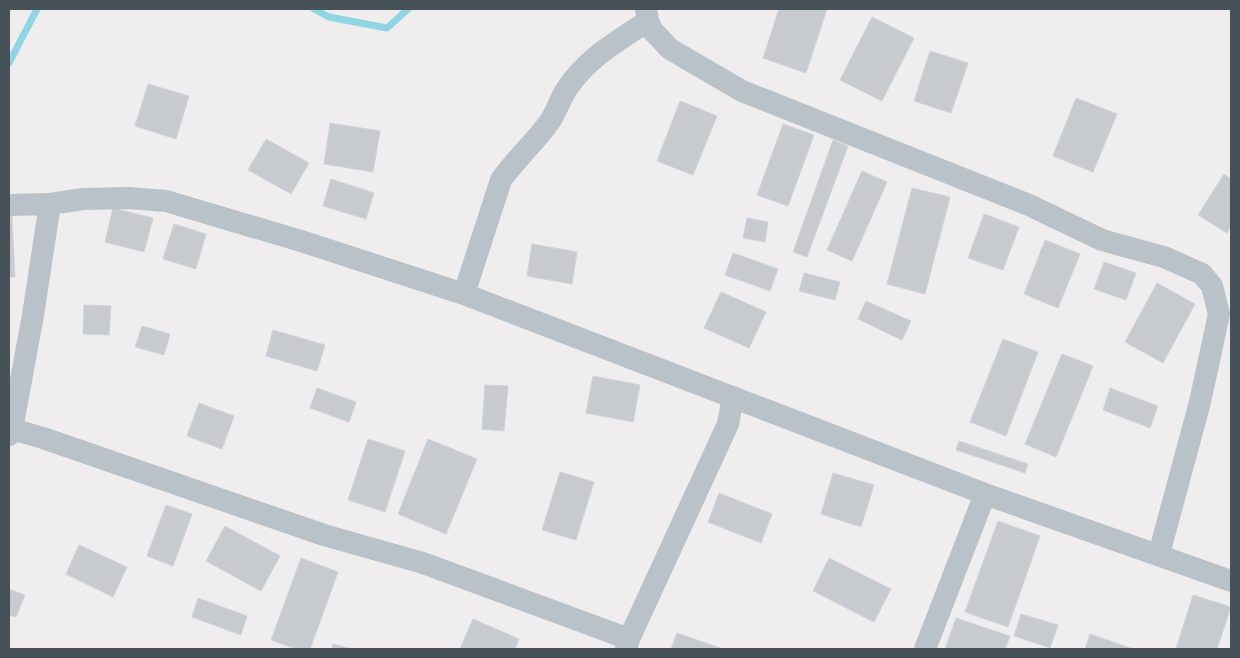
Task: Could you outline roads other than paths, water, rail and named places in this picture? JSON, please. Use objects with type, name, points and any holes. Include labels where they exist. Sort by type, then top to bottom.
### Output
[{"type":"street","points":[[464,294],[501,180],[552,119],[566,90],[589,61],[647,15],[652,30],[670,49],[742,91],[1029,205],[1102,240],[1164,257],[1202,274],[1212,286],[1220,314],[1200,402],[1159,554]]},
{"type":"street","points":[[9,205],[50,204],[83,199],[129,198],[166,201],[301,241],[464,294],[985,494],[1231,581]]},
{"type":"street","points":[[50,204],[34,315],[10,432],[43,438],[324,535],[423,563],[627,644],[728,424],[733,397]]},
{"type":"street","points":[[925,649],[985,494]]},
{"type":"waterway","points":[[9,63],[37,9]]},
{"type":"waterway","points":[[314,9],[329,17],[387,28],[408,9]]}]
